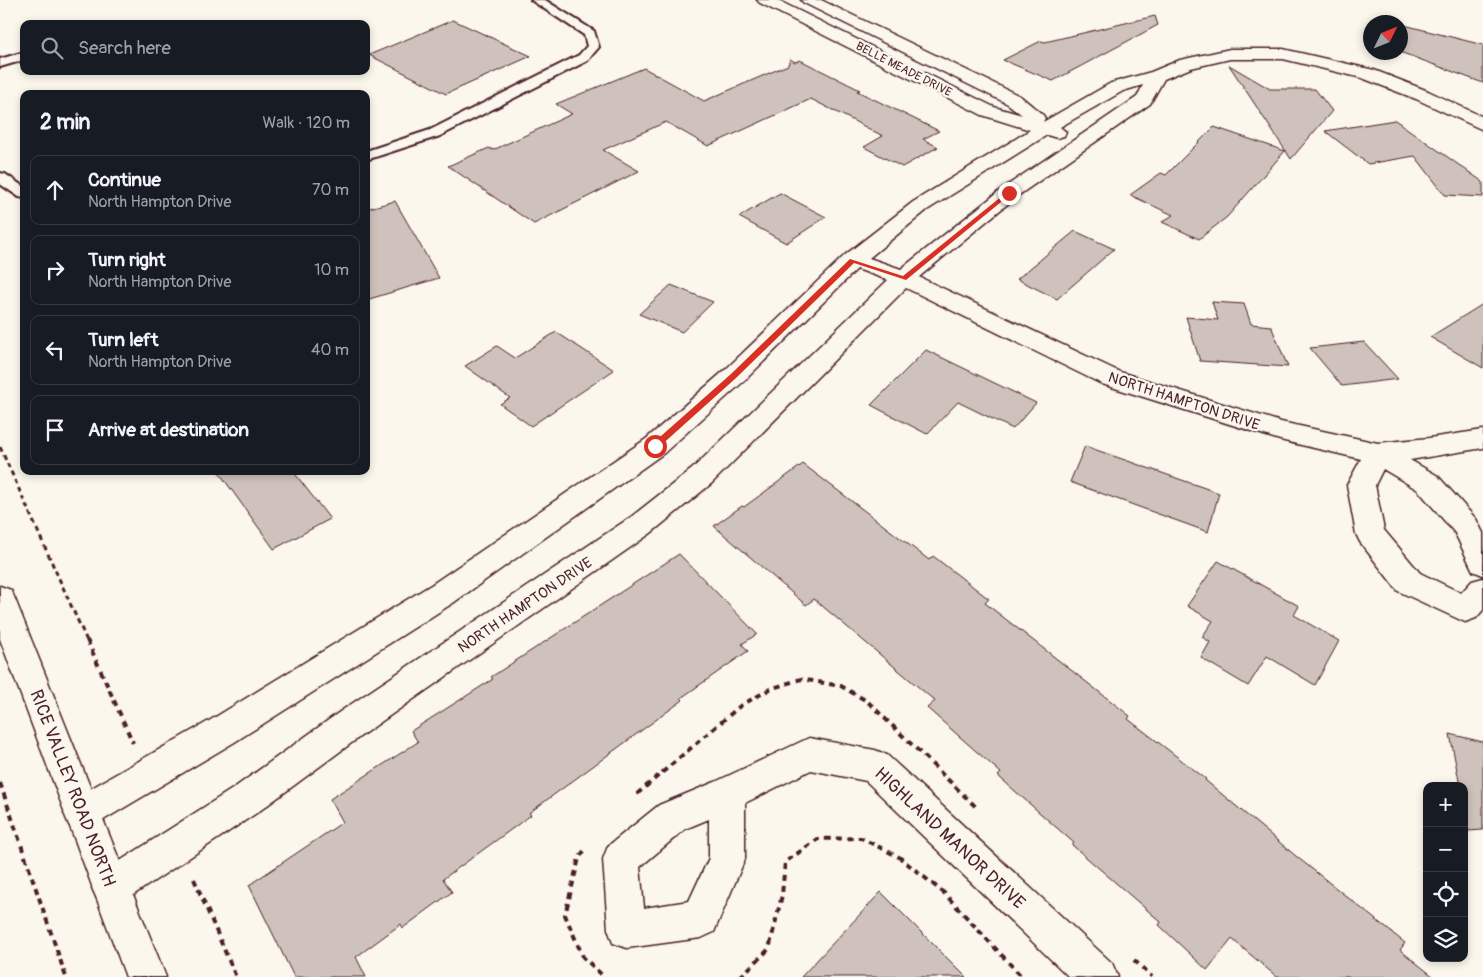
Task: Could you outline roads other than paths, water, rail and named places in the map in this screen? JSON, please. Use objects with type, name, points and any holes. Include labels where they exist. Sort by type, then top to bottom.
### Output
[{"type":"street","name":"BELLE MEADE DRIVE","points":[[765,0],[988,111],[1046,128],[1083,144]]},
{"type":"street","points":[[799,17],[816,3],[840,0]]},
{"type":"street","name":"BELLE MEADE DRIVE","points":[[816,3],[1014,100],[1046,128]]},
{"type":"street","points":[[82,813],[221,732],[442,594],[655,446],[734,376],[853,260],[920,206],[1046,128],[1117,87],[1157,76],[1186,64],[1230,54],[1283,54],[1368,74],[1422,95],[1483,124]]},
{"type":"street","name":"NORTH HAMPTON DRIVE","points":[[111,888],[246,800],[354,722],[641,525],[702,476],[871,308],[904,278],[1009,193],[1083,144],[1144,100],[1157,76]]},
{"type":"street","name":"NORTH HAMPTON DRIVE","points":[[853,260],[904,278],[1111,378],[1280,431],[1378,453],[1430,448],[1483,439]]},
{"type":"street","points":[[1483,563],[1466,527],[1428,483],[1378,453],[1361,485],[1370,534],[1410,582],[1465,609],[1483,590]]},
{"type":"street","name":"RICE VALLEY ROAD NORTH","points":[[0,599],[146,977]]},
{"type":"street","name":"HIGHLAND MANOR DRIVE","points":[[727,794],[809,754],[875,766],[1098,977]]},
{"type":"lane","points":[[370,155],[435,133],[583,58],[593,46],[590,34],[537,0]]},
{"type":"lane","points":[[0,63],[20,57]]},
{"type":"lane","points":[[0,177],[20,191]]}]
